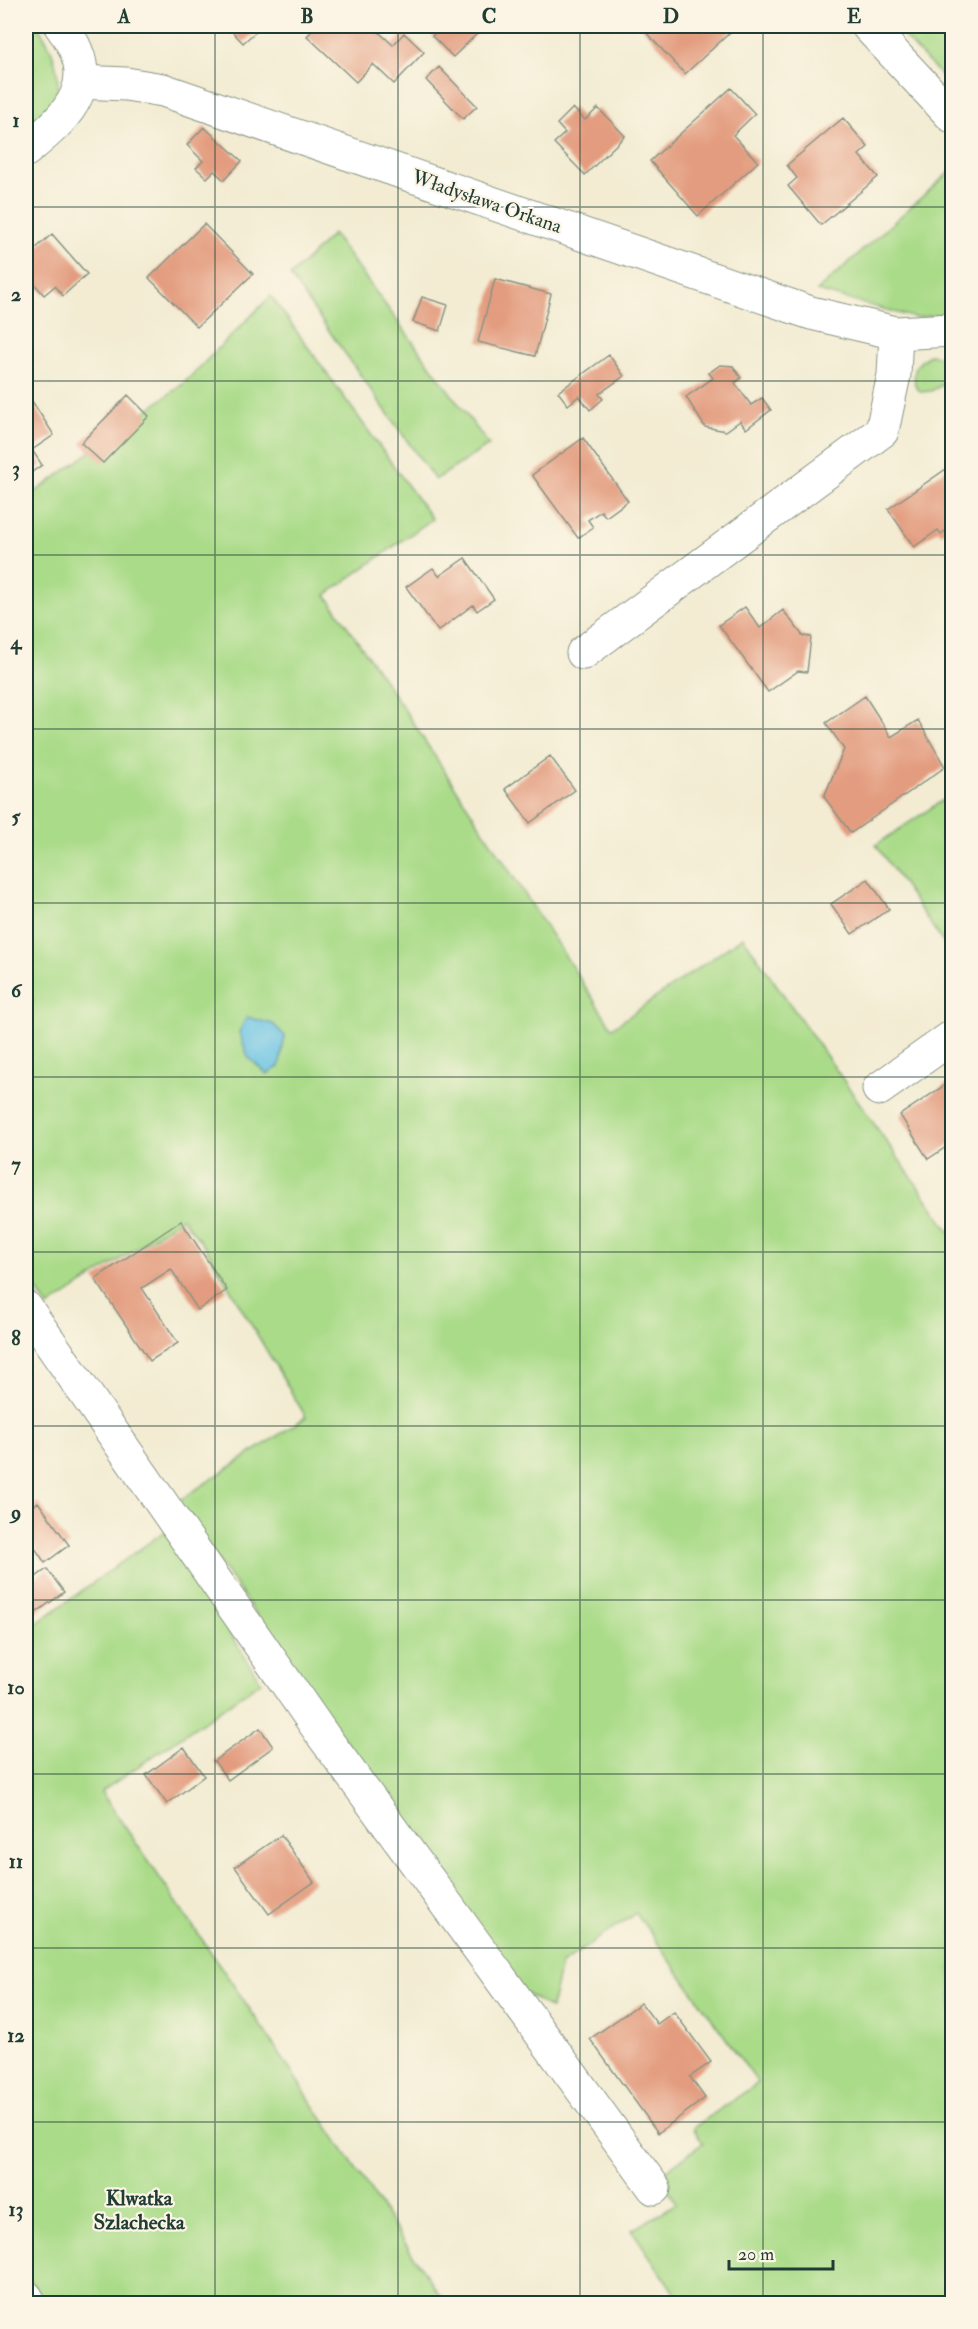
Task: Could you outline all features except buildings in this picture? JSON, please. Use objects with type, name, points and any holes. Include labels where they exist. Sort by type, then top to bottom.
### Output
[{"type":"street","points":[[26,150],[65,114],[77,98],[81,82],[81,66],[61,26]]},
{"type":"street","points":[[868,26],[952,116]]},
{"type":"street","name":"Władysława Orkana","points":[[81,82],[126,84],[163,90],[810,313],[896,333],[952,330]]},
{"type":"street","points":[[583,652],[882,431],[894,375],[896,333]]},
{"type":"street","points":[[879,1089],[952,1037]]},
{"type":"street","points":[[26,1308],[324,1737],[654,2188]]},
{"type":"street","points":[[26,2297],[30,2304]]},
{"type":"green space","points":[[26,26],[37,26],[48,43],[55,64],[58,85],[52,105],[26,132]]},
{"type":"green space","points":[[894,26],[952,26],[952,87]]},
{"type":"green space","points":[[952,170],[952,313],[916,318],[817,291]]},
{"type":"green space","points":[[333,234],[489,445],[435,480],[290,276]]},
{"type":"green space","points":[[271,296],[432,519],[326,595],[406,712],[612,1028],[743,937],[952,1235],[952,2303],[681,2303],[632,2230],[676,2204],[661,2174],[703,2143],[693,2128],[758,2083],[636,1913],[561,1964],[551,2009],[522,1991],[177,1502],[306,1417],[207,1250],[182,1218],[48,1307],[26,1274],[26,1005],[33,1000],[26,989],[26,499],[183,384]]},
{"type":"green space","points":[[931,354],[952,361],[952,380],[931,391],[921,392],[915,386],[916,367]]},
{"type":"green space","points":[[952,794],[952,955],[876,845]]},
{"type":"green space","points":[[165,1531],[261,1682],[101,1792],[249,2008],[445,2303],[45,2303],[26,2275],[26,1631]]},
{"type":"water","points":[[247,1017],[273,1024],[285,1036],[279,1067],[267,1074],[248,1057],[239,1032]]},
{"type":"district","name":"Klwatka Szlachecka","points":[[139,2210]]}]
